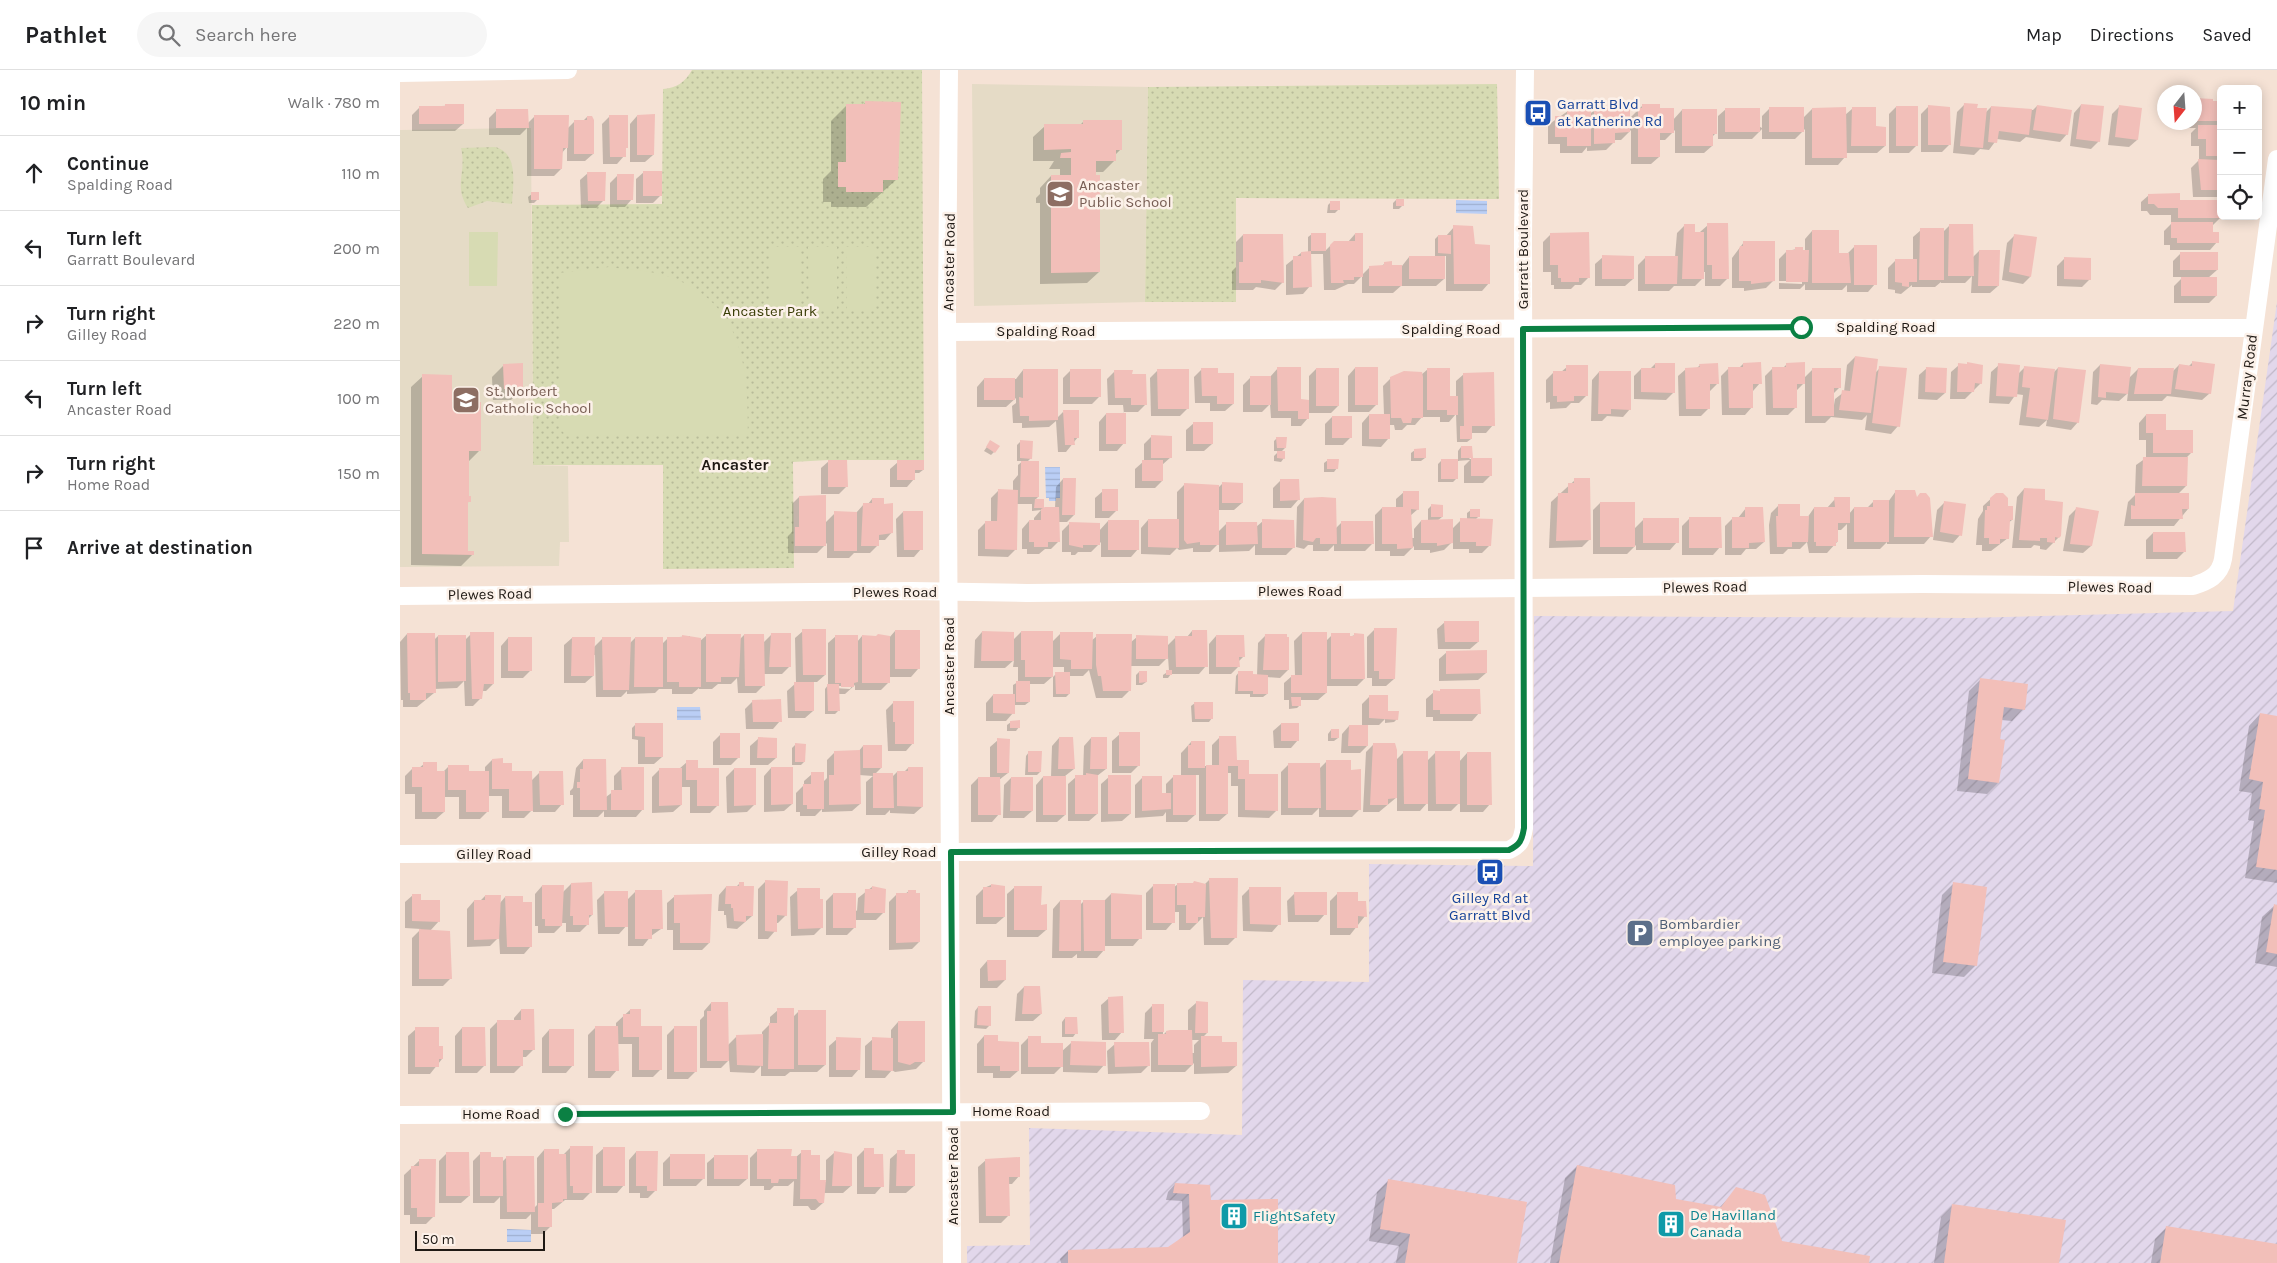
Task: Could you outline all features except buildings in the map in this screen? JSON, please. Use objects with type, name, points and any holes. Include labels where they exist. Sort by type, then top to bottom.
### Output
[{"type":"street","points":[[400,73],[568,70]]},
{"type":"street","name":"Ancaster Road","points":[[949,70],[952,1263]]},
{"type":"street","name":"Garratt Boulevard","points":[[1518,846],[1522,840],[1524,828],[1523,329],[1525,70]]},
{"type":"street","name":"Murray Road","points":[[2200,584],[2216,575],[2223,559],[2277,159]]},
{"type":"street","name":"Spalding Road","points":[[949,332],[2253,328]]},
{"type":"street","name":"Plewes Road","points":[[400,596],[1027,593],[1922,584],[2183,588],[2200,584]]},
{"type":"street","name":"Gilley Road","points":[[400,854],[1509,850],[1518,846]]},
{"type":"street","name":"Home Road","points":[[400,1115],[1201,1112]]},
{"type":"shaded area","name":"Ancaster Public School","points":[[972,84],[1148,87],[1145,302],[974,306]]},
{"type":"shaded area","name":"St. Norbert Catholic School","points":[[531,128],[533,465],[568,466],[569,542],[560,542],[559,566],[400,567],[400,130]]},
{"type":"shaded area","points":[[2277,302],[2277,1263],[967,1263],[967,1246],[1030,1245],[1029,1128],[1242,1135],[1243,980],[1369,982],[1369,864],[1533,866],[1534,616],[1968,618],[2233,611]]},
{"type":"green space","name":"Ancaster Park","points":[[692,70],[922,70],[924,460],[793,462],[794,568],[663,569],[663,465],[533,465],[532,205],[662,204],[663,89],[680,84]]},
{"type":"green space","points":[[1497,84],[1499,199],[1236,198],[1236,302],[1145,302],[1148,87]]},
{"type":"green space","points":[[495,147],[503,150],[511,162],[513,170],[512,204],[487,201],[468,208],[461,192],[463,165],[461,148]]},
{"type":"green space","points":[[469,232],[498,232],[497,286],[469,286]]},
{"type":"green space","points":[[770,247],[799,247],[799,309],[770,309]]},
{"type":"green space","points":[[808,247],[837,247],[837,309],[809,309]]},
{"type":"green space","points":[[846,247],[875,247],[875,309],[847,309]]},
{"type":"green space","points":[[609,267],[670,277],[695,289],[713,304],[727,321],[737,341],[743,362],[748,410],[748,436],[566,435],[560,429],[559,273]]},
{"type":"water","points":[[1456,200],[1487,201],[1487,214],[1456,213]]},
{"type":"water","points":[[1045,467],[1060,467],[1060,498],[1056,498],[1056,501],[1049,501],[1049,498],[1046,498]]},
{"type":"water","points":[[677,707],[700,707],[701,720],[677,720]]},
{"type":"water","points":[[507,1229],[531,1230],[531,1242],[507,1242]]},
{"type":"place","name":"Garratt Blvd at Katherine Rd","points":[[1538,113]]},
{"type":"place","name":"Ancaster Public School","points":[[1060,194]]},
{"type":"place","name":"St. Norbert Catholic School","points":[[466,400]]},
{"type":"place","name":"Gilley Rd at Garratt Blvd","points":[[1490,872]]},
{"type":"place","name":"Bombardier employee parking","points":[[1640,933]]},
{"type":"place","name":"FlightSafety","points":[[1234,1216]]},
{"type":"place","name":"De Havilland Canada","points":[[1671,1224]]},
{"type":"district","name":"Ancaster","points":[[735,464]]},
{"type":"route","points":[[565,1114],[953,1112],[951,852],[1509,850],[1518,846],[1522,840],[1524,828],[1525,574],[1523,329],[1801,327]]}]
